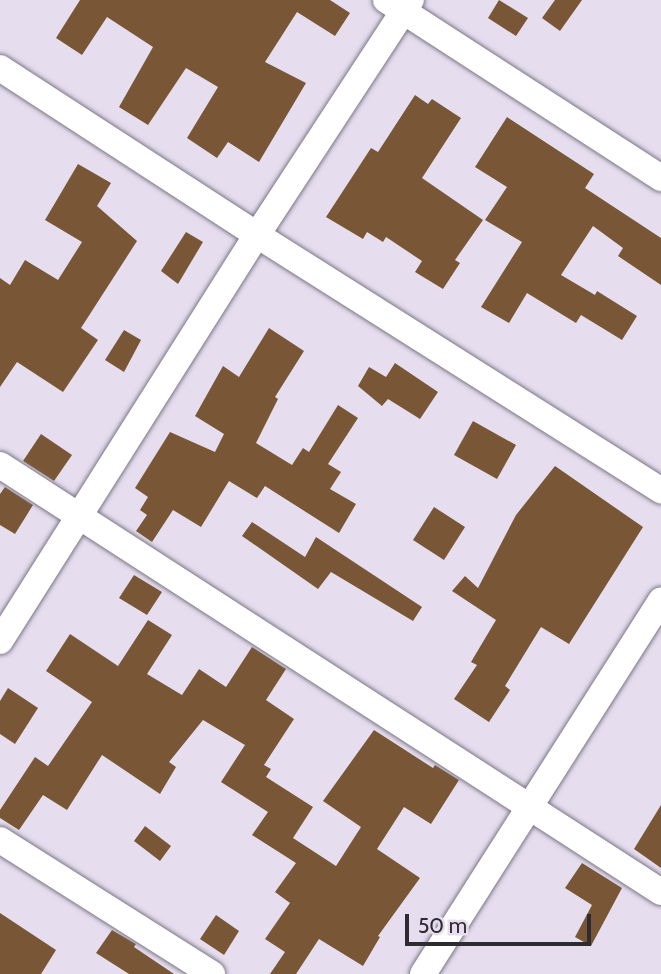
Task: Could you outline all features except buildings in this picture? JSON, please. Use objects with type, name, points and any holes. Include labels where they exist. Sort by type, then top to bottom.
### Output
[{"type":"street","points":[[0,641],[82,516],[400,4],[661,178]]},
{"type":"street","points":[[0,68],[257,236],[661,491]]},
{"type":"street","points":[[0,466],[82,516],[661,892]]},
{"type":"street","points":[[423,974],[661,600]]},
{"type":"street","points":[[0,840],[212,974]]}]
